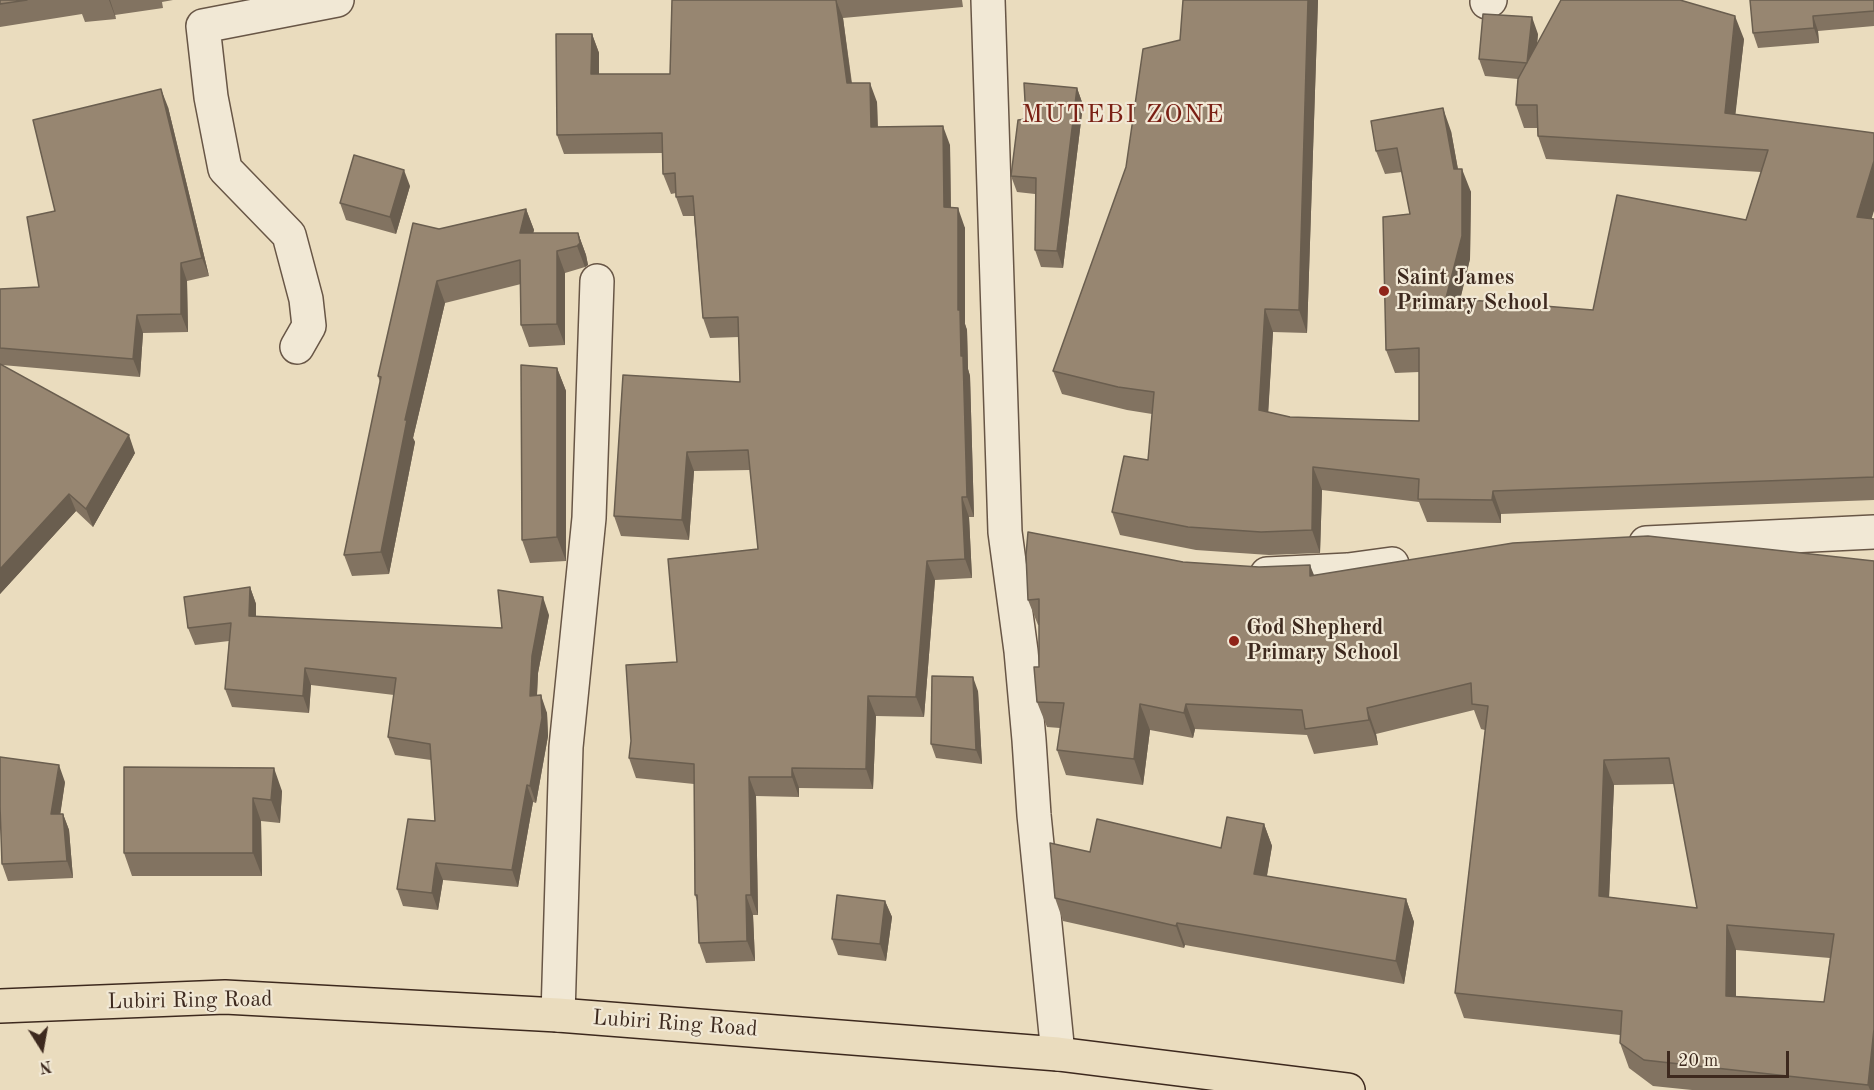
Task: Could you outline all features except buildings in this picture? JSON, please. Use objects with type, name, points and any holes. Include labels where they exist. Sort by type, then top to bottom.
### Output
[{"type":"main road","name":"Lubiri Ring Road","points":[[0,1006],[225,997],[558,1015],[1058,1054],[1348,1090]]},
{"type":"street","points":[[297,347],[309,326],[306,299],[289,235],[225,170],[211,97],[203,26],[337,0]]},
{"type":"street","points":[[987,0],[1005,532],[1021,651],[1034,815],[1058,1054]]},
{"type":"street","points":[[558,1015],[566,747],[589,518],[597,281]]},
{"type":"street","points":[[1005,532],[1038,538]]},
{"type":"street","points":[[1616,544],[1874,532]]},
{"type":"street","points":[[1237,572],[1269,574],[1348,570],[1425,559]]},
{"type":"place","name":"Saint James Primary School","points":[[1384,291]]},
{"type":"place","name":"God Shepherd Primary School","points":[[1234,641]]},
{"type":"district","name":"MUTEBI ZONE","points":[[1123,115]]}]
